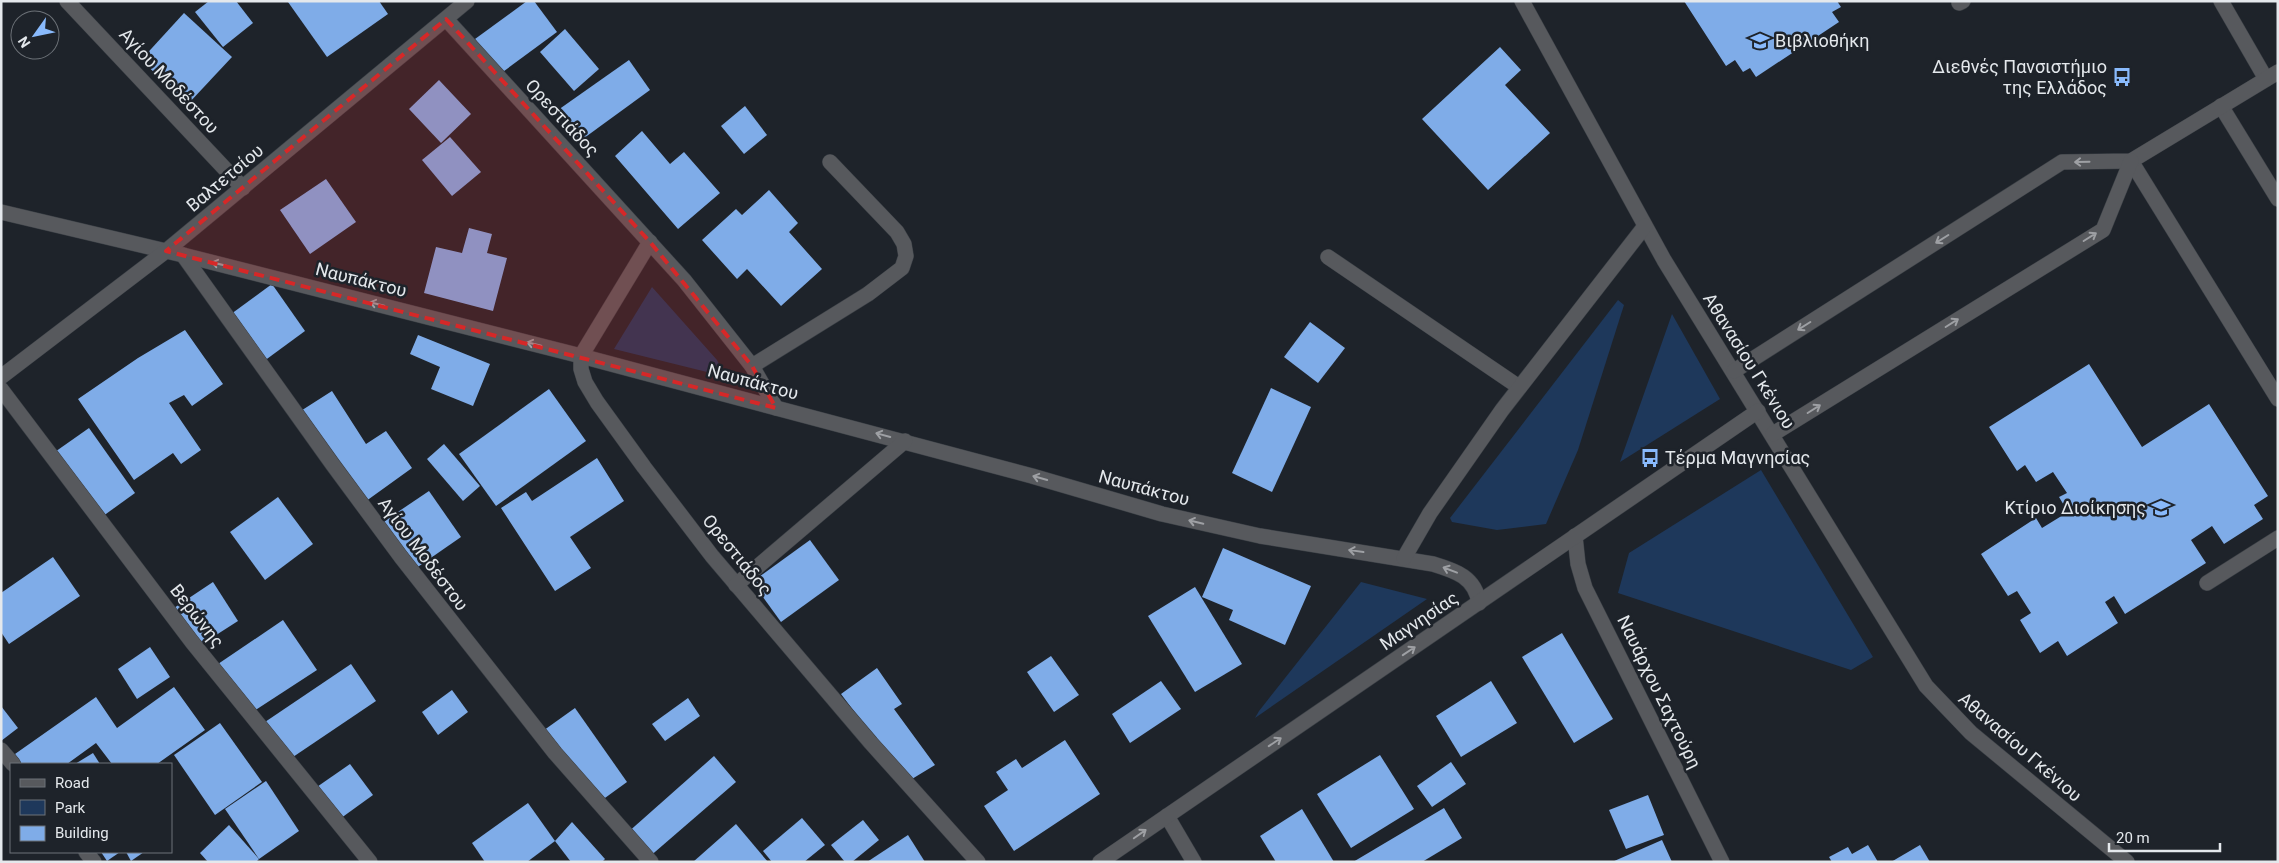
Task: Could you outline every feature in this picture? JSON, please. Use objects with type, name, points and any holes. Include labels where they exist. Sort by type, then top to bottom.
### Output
[{"type":"street","name":"Αγίου Μοδέστου","points":[[67,1],[243,188]]},
{"type":"street","name":"Βαλτετσίου","points":[[1,377],[166,251],[467,1]]},
{"type":"street","name":"Αθανασίου Γκένιου","points":[[1522,1],[1646,226],[1926,686],[1971,733],[2127,862]]},
{"type":"street","points":[[1734,371],[2062,162],[2130,161],[2272,75],[2221,1]]},
{"type":"street","name":"Ορεστιάδος","points":[[446,19],[650,242],[709,310],[752,366],[776,408]]},
{"type":"street","points":[[2220,106],[2278,199]]},
{"type":"street","points":[[2130,161],[2278,399]]},
{"type":"street","points":[[1773,434],[2103,230],[2130,161]]},
{"type":"street","points":[[752,366],[868,294],[902,268],[906,256],[904,244],[898,232],[830,162]]},
{"type":"street","name":"Ναυπάκτου","points":[[1,212],[183,255],[582,356],[905,441],[1162,514],[1260,536],[1433,564],[1462,574],[1474,586],[1479,603]]},
{"type":"street","points":[[1404,558],[1430,513],[1519,387],[1646,226]]},
{"type":"street","points":[[582,356],[650,242]]},
{"type":"street","name":"Αγίου Μοδέστου","points":[[183,255],[327,458],[407,564],[555,753],[651,862]]},
{"type":"street","points":[[1328,257],[1519,387]]},
{"type":"street","name":"Ορεστιάδος","points":[[582,356],[581,369],[585,382],[644,468],[736,585],[871,743],[978,862]]},
{"type":"street","name":"Βερώνης","points":[[1,389],[192,642],[370,862]]},
{"type":"street","name":"Μαγνησίας","points":[[1100,862],[1758,411]]},
{"type":"street","points":[[736,585],[905,441]]},
{"type":"street","name":"Ναυάρχου Σαχτούρη","points":[[1576,536],[1578,564],[1585,588],[1722,862]]},
{"type":"street","points":[[2207,582],[2278,538]]},
{"type":"street","points":[[1,750],[13,763]]},
{"type":"street","points":[[1167,816],[1194,862]]},
{"type":"highlighted area","points":[[446,19],[650,242],[752,366],[776,408],[166,251]]},
{"type":"green space","points":[[652,287],[717,360],[719,364],[716,371],[711,373],[614,349]]},
{"type":"green space","points":[[1618,300],[1624,305],[1578,450],[1546,524],[1497,530],[1452,522],[1450,518]]},
{"type":"green space","points":[[1672,314],[1720,399],[1620,462]]},
{"type":"green space","points":[[1761,470],[1873,657],[1851,670],[1618,593],[1629,553]]},
{"type":"green space","points":[[1361,582],[1427,599],[1255,718],[1259,711]]},
{"type":"building","points":[[209,1],[236,1],[253,23],[223,47],[195,12]]},
{"type":"building","points":[[289,1],[379,1],[388,14],[327,57]]},
{"type":"building","points":[[527,1],[534,1],[557,32],[500,74],[475,39]]},
{"type":"building","name":"Βιβλιοθήκη","points":[[1684,1],[1837,1],[1841,7],[1832,12],[1839,22],[1756,77],[1750,68],[1743,72],[1735,60],[1726,66]]},
{"type":"building","points":[[184,13],[232,57],[188,104],[141,60]]},
{"type":"building","points":[[565,29],[599,69],[574,91],[540,52]]},
{"type":"building","points":[[1500,47],[1521,70],[1505,85],[1550,133],[1488,190],[1422,119]]},
{"type":"building","points":[[629,60],[650,90],[580,141],[558,110]]},
{"type":"building","points":[[439,80],[471,114],[441,143],[409,109]]},
{"type":"building","points":[[745,106],[767,135],[744,154],[721,126]]},
{"type":"building","points":[[642,131],[670,164],[684,152],[720,193],[678,229],[615,156]]},
{"type":"building","points":[[450,137],[481,172],[452,196],[422,160]]},
{"type":"building","points":[[326,179],[356,222],[310,254],[280,210]]},
{"type":"building","points":[[769,190],[798,223],[789,232],[822,269],[781,306],[747,269],[737,279],[702,240],[736,209],[742,215]]},
{"type":"building","points":[[469,228],[492,234],[487,253],[507,258],[493,311],[424,293],[436,247],[462,253]]},
{"type":"building","points":[[272,284],[305,331],[260,364],[227,317]]},
{"type":"building","points":[[1310,322],[1345,348],[1318,383],[1284,357]]},
{"type":"building","points":[[185,330],[223,384],[192,406],[184,395],[169,403],[201,450],[181,464],[173,453],[134,480],[78,399],[138,358]]},
{"type":"building","points":[[418,335],[490,364],[473,406],[431,389],[440,367],[410,354]]},
{"type":"building","name":"Κτίριο Διοίκησης","points":[[2089,364],[2142,447],[2209,404],[2268,496],[2254,505],[2263,519],[2224,544],[2212,526],[2191,540],[2206,563],[2125,614],[2114,596],[2105,602],[2118,623],[2067,656],[2058,641],[2040,653],[2020,620],[2031,613],[2017,591],[2008,596],[1981,554],[2036,518],[2042,528],[2068,512],[2059,497],[2067,493],[2053,472],[2036,482],[2025,465],[2017,471],[1989,427]]},
{"type":"building","points":[[1271,388],[1311,407],[1272,492],[1232,473]]},
{"type":"building","points":[[549,389],[586,441],[496,506],[459,454]]},
{"type":"building","points":[[332,391],[366,444],[386,431],[412,468],[362,504],[296,414]]},
{"type":"building","points":[[89,428],[135,493],[99,519],[52,454]]},
{"type":"building","points":[[444,444],[480,486],[463,501],[427,459]]},
{"type":"building","points":[[597,458],[624,501],[570,537],[591,568],[555,591],[501,508],[526,492],[532,501]]},
{"type":"building","points":[[429,491],[461,537],[412,571],[380,524]]},
{"type":"building","points":[[278,497],[313,544],[265,580],[230,532]]},
{"type":"building","points":[[810,540],[839,580],[781,622],[752,582]]},
{"type":"building","points":[[1223,548],[1311,586],[1285,645],[1229,620],[1233,610],[1202,597]]},
{"type":"building","points":[[53,557],[80,596],[9,644],[1,632],[1,593]]},
{"type":"building","points":[[213,582],[238,621],[199,646],[174,608]]},
{"type":"building","points":[[1195,587],[1242,664],[1195,692],[1148,616]]},
{"type":"building","points":[[283,620],[317,670],[251,713],[218,664]]},
{"type":"building","points":[[1562,633],[1613,719],[1574,743],[1522,657]]},
{"type":"building","points":[[150,647],[170,677],[137,699],[118,669]]},
{"type":"building","points":[[1051,656],[1079,695],[1054,712],[1027,672]]},
{"type":"building","points":[[351,664],[376,701],[290,759],[265,722]]},
{"type":"building","points":[[877,668],[902,704],[894,709],[935,765],[907,782],[841,694]]},
{"type":"building","points":[[1161,681],[1181,709],[1130,743],[1112,714]]},
{"type":"building","points":[[1491,681],[1517,723],[1461,757],[1436,716]]},
{"type":"building","points":[[174,687],[205,730],[158,763],[111,763],[96,743],[68,763],[21,763],[15,754],[96,697],[117,728]]},
{"type":"building","points":[[452,690],[468,712],[438,735],[422,712]]},
{"type":"building","points":[[688,698],[700,716],[665,741],[652,724]]},
{"type":"building","points":[[1,706],[18,728],[1,741]]},
{"type":"building","points":[[575,708],[627,782],[598,803],[540,733]]},
{"type":"building","points":[[220,723],[262,782],[215,815],[174,755]]},
{"type":"building","points":[[1065,740],[1100,794],[1014,851],[984,806],[1008,790],[996,772],[1016,759],[1022,768]]},
{"type":"building","points":[[93,753],[99,763],[77,763]]},
{"type":"building","points":[[1380,755],[1414,809],[1351,848],[1317,794]]},
{"type":"building","points":[[714,756],[736,782],[648,858],[626,834]]},
{"type":"building","points":[[1451,762],[1466,784],[1432,807],[1417,786]]},
{"type":"building","points":[[350,764],[373,795],[337,821],[314,789]]},
{"type":"building","points":[[266,781],[299,831],[259,859],[225,809]]},
{"type":"building","points":[[1648,795],[1664,835],[1626,849],[1609,810]]},
{"type":"building","points":[[528,803],[555,841],[527,862],[485,862],[472,843]]},
{"type":"building","points":[[1444,808],[1462,838],[1422,862],[1353,862]]},
{"type":"building","points":[[1302,809],[1334,862],[1276,862],[1260,836]]},
{"type":"building","points":[[802,818],[825,845],[804,862],[772,862],[763,851]]},
{"type":"building","points":[[863,820],[879,840],[852,862],[845,862],[831,845]]},
{"type":"building","points":[[572,822],[605,859],[602,862],[571,862],[555,841]]},
{"type":"building","points":[[736,824],[768,862],[693,862]]},
{"type":"building","points":[[229,825],[259,859],[256,862],[208,862],[200,853]]},
{"type":"building","points":[[908,835],[925,862],[867,862]]},
{"type":"building","points":[[1662,840],[1672,862],[1612,862]]},
{"type":"building","points":[[1868,845],[1878,862],[1832,862],[1829,857],[1848,847],[1852,854]]},
{"type":"building","points":[[1920,845],[1930,862],[1891,862]]},
{"type":"building","points":[[102,853],[119,853],[107,861]]},
{"type":"building","points":[[127,853],[143,853],[131,861]]},
{"type":"place","name":"Βιβλιοθήκη","points":[[1760,41]]},
{"type":"place","name":"Διεθνές Πανσιστήμιο της Ελλάδος","points":[[2122,77]]},
{"type":"place","name":"Τέρμα Μαγνησίας","points":[[1650,458]]},
{"type":"place","name":"Κτίριο Διοίκησης","points":[[2161,508]]}]
